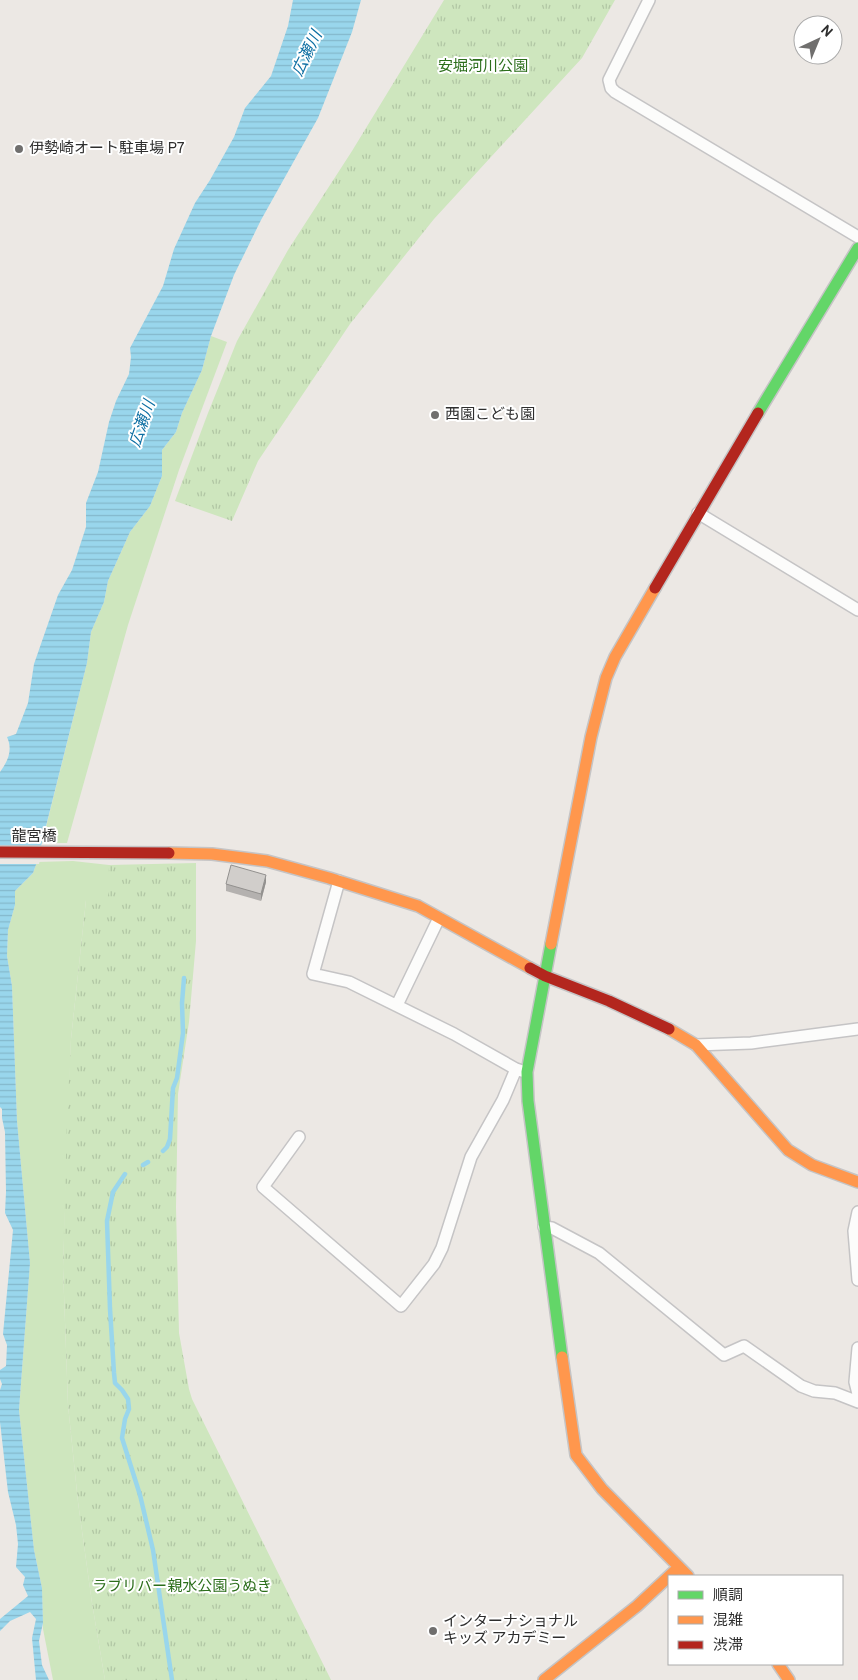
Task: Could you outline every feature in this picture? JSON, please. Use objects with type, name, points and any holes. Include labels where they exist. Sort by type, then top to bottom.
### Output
[{"type":"street","points":[[649,0],[609,80],[611,88],[623,97],[858,237]]},
{"type":"street","points":[[299,1137],[263,1187],[401,1306],[434,1264],[442,1248],[471,1157],[521,1071],[545,976],[591,737],[606,678],[615,657],[698,513],[858,248]]},
{"type":"street","points":[[698,513],[858,610]]},
{"type":"street","name":"龍宮橋","points":[[0,852],[212,854],[267,861],[418,906],[545,976],[609,1000],[669,1029],[696,1045],[788,1150],[812,1165],[858,1182]]},
{"type":"street","points":[[339,882],[313,974],[349,982],[454,1034],[521,1071],[528,1101],[576,1455],[602,1489],[687,1575]]},
{"type":"street","points":[[397,1005],[439,918]]},
{"type":"street","points":[[696,1045],[751,1042],[858,1029]]},
{"type":"street","points":[[858,1212],[854,1230],[858,1280]]},
{"type":"street","points":[[544,1227],[552,1228],[599,1254],[724,1355],[744,1346],[801,1386],[858,1402]]},
{"type":"street","points":[[858,1348],[855,1382],[858,1394]]},
{"type":"street","points":[[670,1575],[679,1567]]},
{"type":"street","points":[[544,1680],[636,1606],[668,1577]]},
{"type":"street","points":[[779,1665],[790,1680]]},
{"type":"green space","name":"安堀河川公園","points":[[444,0],[615,0],[582,58],[434,219],[350,324],[258,461],[232,521],[175,501],[237,341],[288,250],[352,151]]},
{"type":"green space","points":[[211,336],[227,342],[179,470],[128,625],[67,843],[42,843],[87,663],[91,632],[104,602],[108,581],[130,532],[150,506],[162,476],[162,450],[176,432],[182,413],[202,370]]},
{"type":"green space","points":[[73,861],[109,865],[109,900],[86,900],[71,1039],[63,1267],[68,1405],[78,1502],[105,1680],[53,1680],[43,1629],[42,1588],[34,1550],[19,1410],[30,1263],[17,1121],[12,986],[7,956],[8,930],[15,905],[15,891],[33,873],[37,862]]},
{"type":"green space","name":"ラブリバー親水公園うぬき","points":[[196,863],[196,941],[189,1022],[178,1094],[176,1207],[179,1333],[192,1399],[331,1680],[105,1680],[92,1603],[78,1502],[68,1405],[63,1267],[71,1039],[86,900],[108,899],[109,865]]},
{"type":"water","name":"広瀬川","points":[[293,0],[361,0],[352,32],[318,118],[261,220],[234,275],[211,336],[202,370],[182,413],[176,432],[162,450],[162,476],[150,506],[130,532],[108,581],[104,602],[91,632],[87,663],[37,862],[33,873],[15,891],[15,905],[8,930],[7,956],[12,986],[17,1121],[30,1263],[19,1410],[34,1550],[42,1588],[43,1623],[39,1641],[42,1665],[49,1680],[36,1680],[32,1638],[36,1619],[30,1612],[10,1621],[0,1631],[0,1619],[28,1596],[23,1585],[25,1577],[16,1567],[18,1544],[16,1525],[8,1492],[0,1422],[0,1390],[2,1384],[0,1370],[6,1366],[7,1345],[3,1334],[13,1230],[5,1213],[5,1132],[2,1109],[0,1107],[0,772],[10,751],[7,737],[16,734],[28,703],[34,664],[58,595],[72,570],[86,527],[86,503],[98,472],[109,422],[116,401],[129,374],[130,348],[163,286],[174,249],[195,203],[234,137],[245,108],[271,76],[288,26]]},
{"type":"pier","points":[[0,847],[43,847],[39,864],[0,864]]},
{"type":"building","points":[[231,865],[266,875],[261,894],[226,884]]},
{"type":"waterway","points":[[163,1151],[170,1139],[173,1088],[177,1078],[183,1033],[182,1003],[184,978]]},
{"type":"waterway","points":[[143,1165],[148,1162]]},
{"type":"waterway","points":[[125,1174],[113,1192],[107,1221],[114,1373],[115,1383],[128,1399],[129,1409],[125,1419],[122,1438],[140,1495],[153,1550],[172,1680]]},
{"type":"traffic: fast","points":[[758,413],[858,248]]},
{"type":"traffic: fast","points":[[551,944],[527,1072],[528,1101],[562,1357]]},
{"type":"traffic: slow","points":[[551,944],[591,737],[606,678],[615,657],[655,588]]},
{"type":"traffic: slow","points":[[169,853],[212,854],[267,861],[418,906],[530,968]]},
{"type":"traffic: slow","points":[[669,1029],[696,1045],[788,1150],[812,1165],[858,1182]]},
{"type":"traffic: slow","points":[[562,1357],[576,1455],[602,1489],[687,1575]]},
{"type":"traffic: slow","points":[[670,1575],[679,1567]]},
{"type":"traffic: slow","points":[[544,1680],[637,1606],[668,1577]]},
{"type":"traffic: slow","points":[[779,1665],[789,1680]]},
{"type":"traffic: jam","points":[[655,588],[758,413]]},
{"type":"traffic: jam","points":[[0,852],[169,853]]},
{"type":"traffic: jam","points":[[530,968],[545,976],[609,1001],[669,1029]]},
{"type":"place","name":"伊勢崎オート駐車場 P7","points":[[19,149]]},
{"type":"place","name":"西園こども園","points":[[435,415]]},
{"type":"place","name":"インターナショナル キッズ アカデミー","points":[[433,1631]]}]
